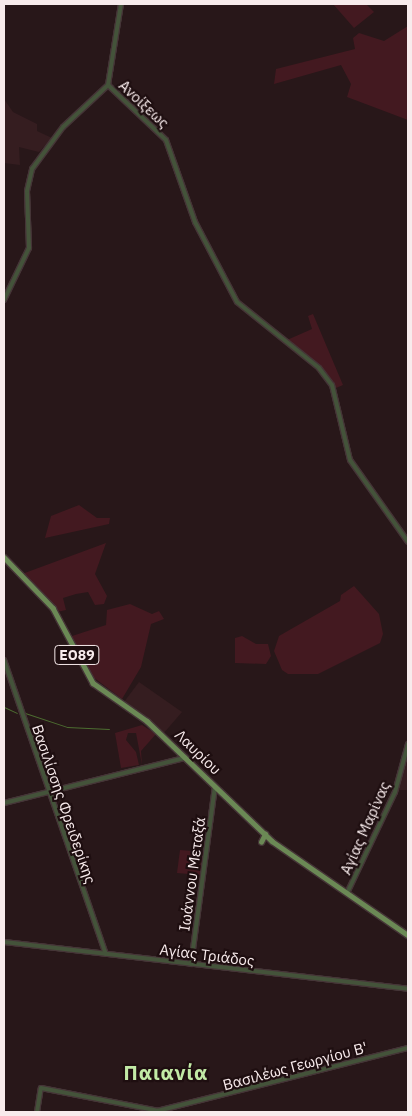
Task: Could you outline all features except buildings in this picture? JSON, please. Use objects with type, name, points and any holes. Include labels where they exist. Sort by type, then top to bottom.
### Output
[{"type":"main road","name":"Λαυρίου","points":[[4,557],[53,608],[92,682],[142,717],[265,834],[408,935]]},
{"type":"main road","points":[[261,842],[265,834]]},
{"type":"street","points":[[4,300],[29,248],[28,181],[36,162],[63,127],[108,85],[121,4]]},
{"type":"street","name":"Ανοίξεως","points":[[108,85],[166,140],[195,222],[238,302],[319,368],[332,385],[350,460],[408,542]]},
{"type":"street","name":"Βασιλίσσης Φρειδερίκης","points":[[4,660],[47,791],[106,954]]},
{"type":"street","name":"Αγίας Μαρίνας","points":[[348,892],[395,792],[408,744]]},
{"type":"street","points":[[4,803],[185,758]]},
{"type":"street","name":"Ιωάννου Μεταξά","points":[[190,964],[215,787]]},
{"type":"street","name":"Αγίας Τριάδος","points":[[4,942],[408,989]]},
{"type":"street","name":"Βασιλέως Γεωργίου Β'","points":[[159,1112],[408,1048]]},
{"type":"street","points":[[37,1112],[41,1088],[159,1112]]},
{"type":"shaded area","points":[[333,4],[366,4],[374,12],[354,28]]},
{"type":"shaded area","points":[[408,26],[408,120],[347,97],[351,84],[341,65],[274,84],[276,69],[355,49],[353,38],[359,33],[384,41]]},
{"type":"shaded area","points":[[4,99],[13,112],[37,124],[37,131],[52,138],[39,152],[19,147],[20,165],[4,163]]},
{"type":"shaded area","points":[[313,314],[343,385],[336,388],[287,340],[312,329],[308,316]]},
{"type":"shaded area","points":[[79,505],[97,518],[110,518],[109,524],[45,538],[51,516]]},
{"type":"shaded area","points":[[106,543],[95,574],[107,596],[104,604],[95,605],[88,592],[76,594],[63,598],[66,610],[57,612],[22,574]]},
{"type":"shaded area","points":[[354,586],[379,614],[383,634],[380,643],[318,674],[288,674],[282,670],[274,651],[279,636],[340,601],[341,595]]},
{"type":"shaded area","points":[[130,604],[152,614],[159,611],[164,619],[151,624],[141,667],[122,699],[89,674],[69,637],[106,625],[107,610]]},
{"type":"shaded area","points":[[242,636],[256,644],[268,644],[271,656],[266,664],[235,663],[235,638]]},
{"type":"shaded area","points":[[139,682],[182,712],[163,734],[124,702]]},
{"type":"shaded area","points":[[142,725],[156,734],[141,751],[142,765],[136,733],[128,733],[126,740],[136,752],[139,765],[121,768],[115,733]]},
{"type":"shaded area","points":[[408,748],[408,790],[398,790],[403,760]]},
{"type":"shaded area","points":[[180,850],[204,852],[201,875],[177,873]]},
{"type":"waterway","points":[[4,707],[17,713]]},
{"type":"waterway","points":[[25,713],[67,727],[109,729]]},
{"type":"district","name":"Παιανία","points":[[166,1072]]}]
